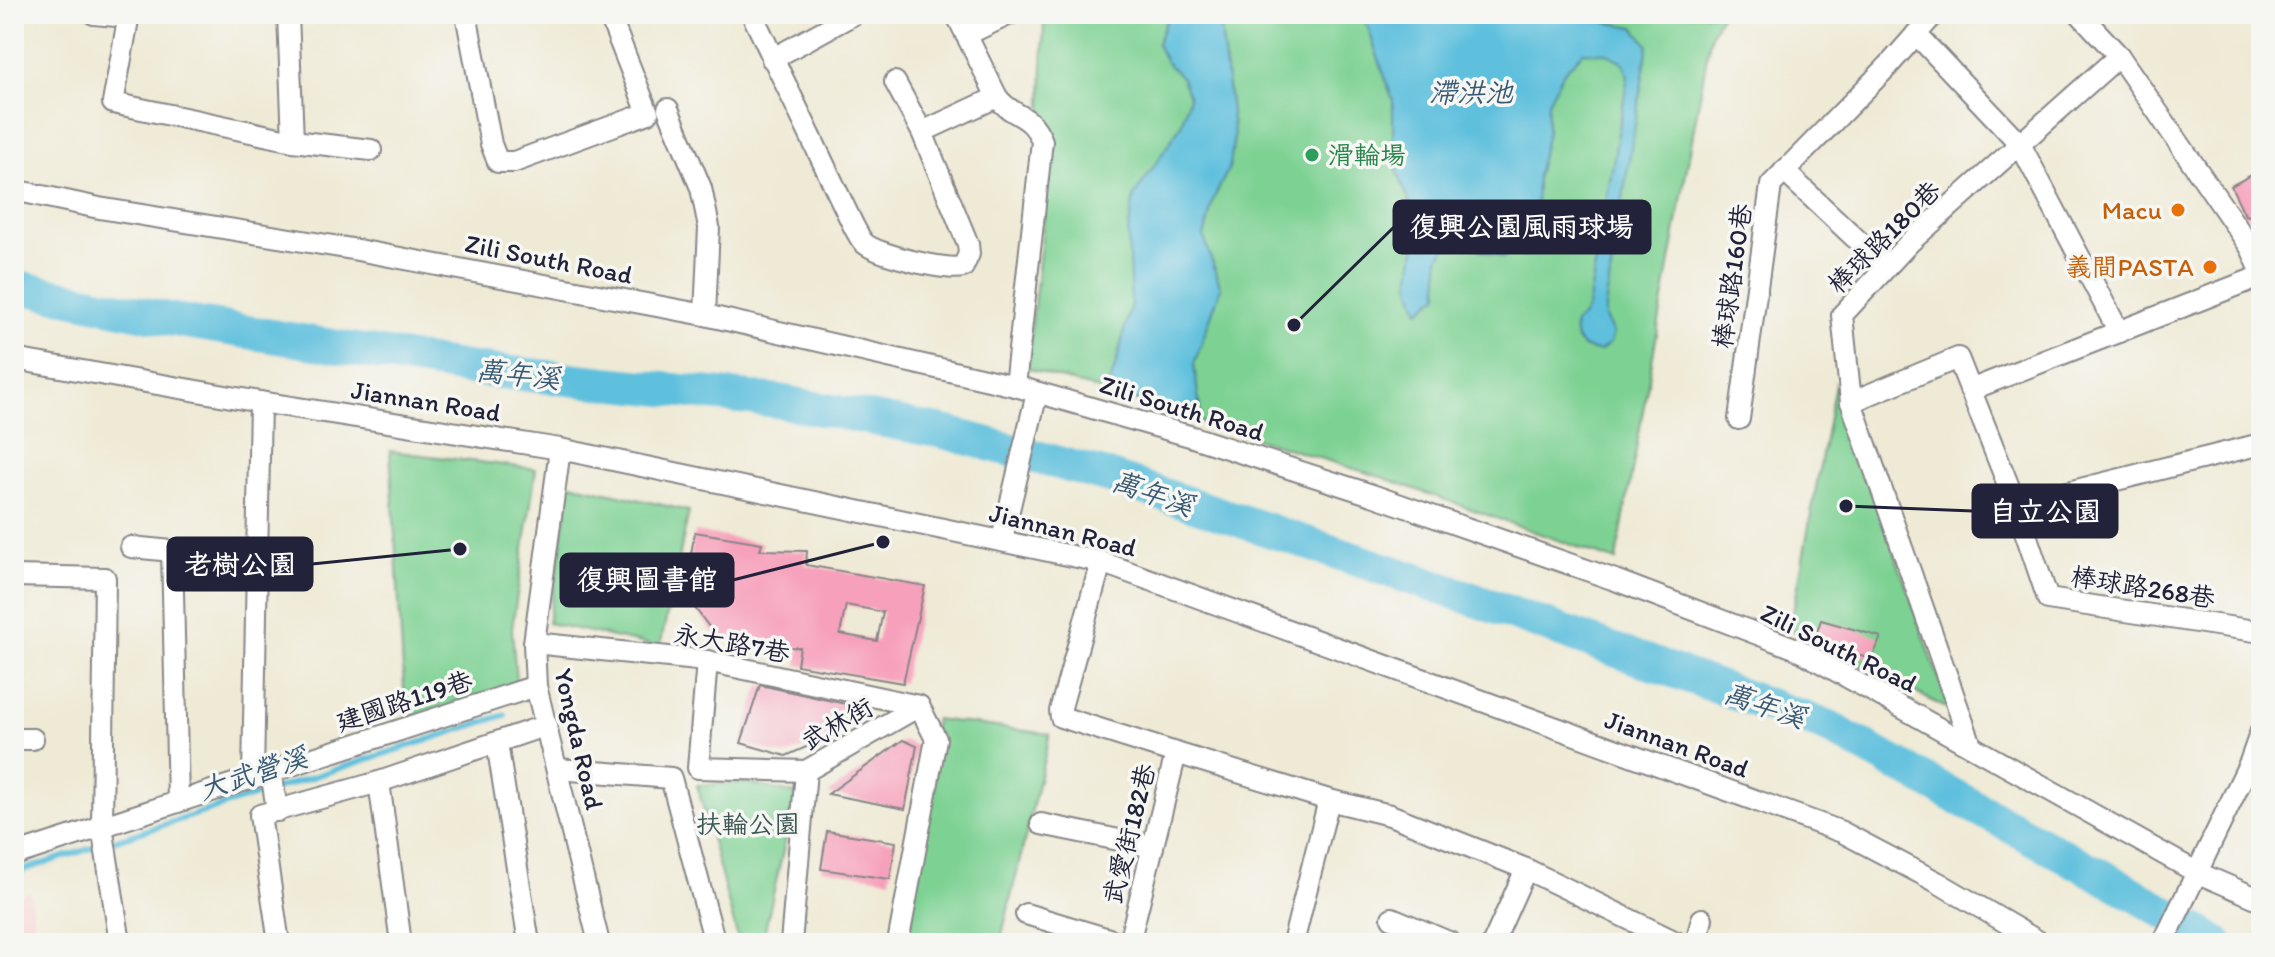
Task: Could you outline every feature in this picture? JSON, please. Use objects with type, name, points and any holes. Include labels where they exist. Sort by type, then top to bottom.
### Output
[{"type":"street","points":[[94,14],[129,16],[113,103],[293,141],[371,150]]},
{"type":"street","points":[[288,14],[293,141]]},
{"type":"street","points":[[466,14],[491,144],[498,162],[514,162],[648,113],[609,14]]},
{"type":"street","points":[[752,14],[865,244],[882,252],[939,267],[963,267],[969,254],[968,244],[922,132],[895,82]]},
{"type":"street","points":[[772,59],[854,14]]},
{"type":"street","points":[[956,14],[997,97],[1005,108],[1020,113],[1036,126],[1042,141],[1015,386]]},
{"type":"street","points":[[966,35],[1010,14]]},
{"type":"street","name":"棒球路160巷","points":[[1739,419],[1771,185],[1934,14]]},
{"type":"street","points":[[1970,390],[2261,274],[2256,246],[2119,56],[2080,14]]},
{"type":"street","points":[[1916,34],[2020,144],[2119,332]]},
{"type":"street","name":"棒球路180巷","points":[[1971,745],[1851,402],[1842,315],[1910,242],[2119,56]]},
{"type":"street","points":[[922,132],[997,97]]},
{"type":"street","points":[[668,109],[701,188],[709,227],[705,315]]},
{"type":"street","points":[[1784,171],[1886,267]]},
{"type":"street","name":"Zili South Road","points":[[14,190],[99,208],[352,249],[705,315],[1015,386],[1193,437],[1615,580],[1797,649],[2196,872],[2261,900]]},
{"type":"street","name":"棒球路268巷","points":[[1851,402],[1958,358],[2016,505],[2048,599],[2261,632]]},
{"type":"street","name":"Jiannan Road","points":[[14,359],[260,402],[560,449],[1002,538],[1101,562],[1831,828],[1937,882],[2041,943]]},
{"type":"street","points":[[1002,538],[1037,393]]},
{"type":"street","points":[[260,402],[257,551],[268,792],[279,943]]},
{"type":"street","points":[[2016,505],[2261,444]]},
{"type":"street","name":"Yongda Road","points":[[560,449],[534,643],[536,686],[599,943]]},
{"type":"street","points":[[131,547],[172,551],[257,551]]},
{"type":"street","points":[[172,551],[178,801]]},
{"type":"street","points":[[1101,562],[1060,711],[1061,717],[1176,753]]},
{"type":"street","points":[[14,576],[105,578],[102,826],[120,943]]},
{"type":"street","name":"永大路7巷","points":[[534,643],[707,661],[919,706]]},
{"type":"street","points":[[698,768],[707,661]]},
{"type":"street","name":"建國路119巷","points":[[14,855],[178,801],[268,792],[536,686]]},
{"type":"street","points":[[898,943],[936,739],[919,706]]},
{"type":"street","name":"武林街","points":[[791,943],[806,771],[919,706]]},
{"type":"street","points":[[268,792],[379,782],[547,725]]},
{"type":"street","points":[[2163,943],[2196,872],[2255,763],[2261,731]]},
{"type":"street","points":[[497,743],[529,943]]},
{"type":"street","name":"武愛街182巷","points":[[1129,943],[1176,753],[1329,800],[1390,815],[1526,869],[1678,943]]},
{"type":"street","points":[[558,769],[671,778],[698,768],[806,771]]},
{"type":"street","points":[[671,778],[715,943]]},
{"type":"street","points":[[379,782],[401,943]]},
{"type":"street","points":[[1293,943],[1329,800]]},
{"type":"street","points":[[1041,824],[1153,847]]},
{"type":"street","points":[[1493,943],[1526,869]]},
{"type":"street","points":[[1026,914],[1122,943]]},
{"type":"street","points":[[1392,918],[1451,943]]},
{"type":"street","points":[[1696,943],[1702,919]]},
{"type":"shaded area","points":[[30,892],[37,943],[14,943],[14,896]]},
{"type":"green space","points":[[1044,14],[1722,14],[1711,34],[1616,561],[1384,478],[1027,368],[1053,135],[1042,108]]},
{"type":"green space","points":[[1835,384],[1950,710],[1790,629]]},
{"type":"green space","points":[[390,451],[536,469],[512,628],[517,694],[406,722]]},
{"type":"green space","points":[[571,484],[689,511],[660,647],[548,623]]},
{"type":"green space","points":[[935,719],[1050,734],[1000,943],[895,943]]},
{"type":"green space","name":"扶輪公園","points":[[748,783],[796,794],[762,943],[739,943],[697,785]]},
{"type":"water","points":[[1169,14],[1224,14],[1220,21],[1234,136],[1230,166],[1213,200],[1204,237],[1221,288],[1194,364],[1201,417],[1107,391],[1131,304],[1128,233],[1134,196],[1181,125],[1189,97],[1182,78],[1166,62],[1157,44]]},
{"type":"water","name":"滯洪池","points":[[1360,14],[1558,14],[1634,27],[1648,45],[1605,307],[1605,318],[1613,333],[1610,343],[1600,351],[1580,344],[1575,335],[1575,323],[1588,307],[1628,76],[1624,64],[1607,53],[1583,52],[1563,73],[1548,102],[1547,132],[1537,176],[1536,216],[1525,241],[1503,258],[1457,240],[1448,243],[1439,258],[1439,295],[1419,311],[1410,284],[1418,224],[1393,160],[1393,101],[1367,25]]},
{"type":"building","points":[[2261,170],[2261,218],[2245,215],[2231,186]]},
{"type":"building","points":[[695,532],[762,543],[760,550],[807,551],[806,565],[925,586],[903,683],[797,665],[800,647],[755,648],[754,638],[716,636],[683,592],[712,562],[690,559]],"holes":[[[846,605],[883,612],[877,641],[840,634]]]},
{"type":"building","points":[[1821,620],[1881,637],[1872,659],[1813,643]]},
{"type":"building","points":[[760,685],[859,707],[856,719],[849,717],[845,731],[833,727],[829,737],[786,756],[741,743]]},
{"type":"building","points":[[903,740],[917,746],[905,809],[828,794]]},
{"type":"building","points":[[827,831],[896,842],[890,879],[821,869]]},
{"type":"waterway","name":"萬年溪","points":[[14,286],[168,319],[472,369],[778,401],[944,432],[1114,478],[1464,596],[1824,725],[2124,888],[2217,943]]},
{"type":"waterway","name":"大武營溪","points":[[14,873],[505,715]]},
{"type":"place","name":"滑輪場","points":[[1312,155]]},
{"type":"place","name":"Macu","points":[[2178,210]]},
{"type":"place","name":"義間PASTA","points":[[2210,267]]},
{"type":"place","name":"復興公園風雨球場","points":[[1294,325]]},
{"type":"place","name":"自立公園","points":[[1846,506]]},
{"type":"place","name":"復興圖書館","points":[[883,542]]},
{"type":"place","name":"老樹公園","points":[[460,549]]}]
